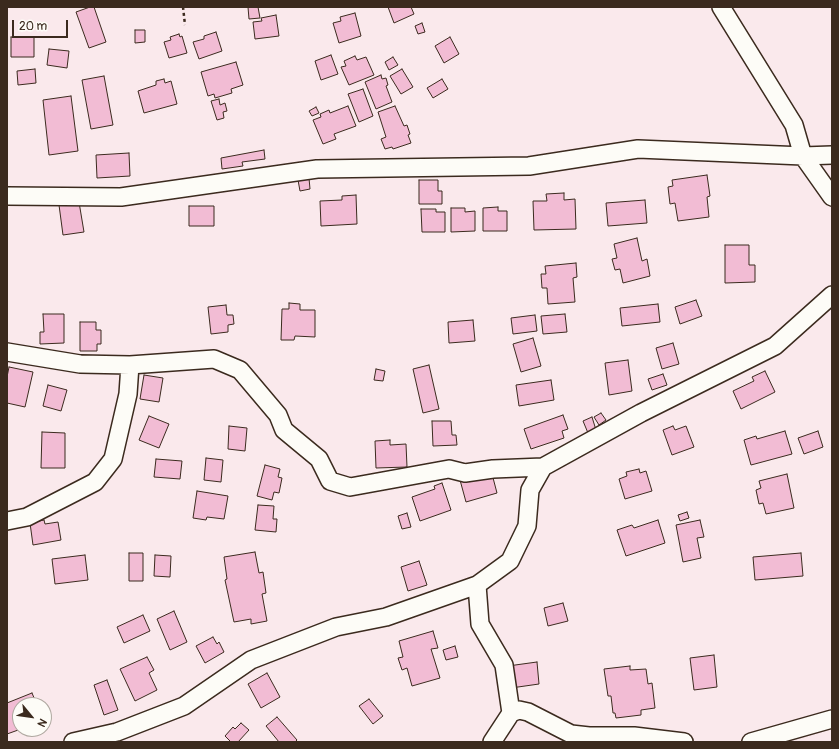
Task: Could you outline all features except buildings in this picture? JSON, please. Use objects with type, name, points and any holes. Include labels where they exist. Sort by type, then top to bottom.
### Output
[{"type":"street","points":[[721,7],[794,125],[803,156],[832,198]]},
{"type":"street","points":[[7,196],[121,197],[318,169],[529,166],[638,149],[803,156],[832,154]]},
{"type":"street","points":[[7,352],[80,364],[130,365],[214,360],[240,370],[278,415],[284,430],[319,460],[330,481],[350,487],[449,469],[465,473],[493,469],[543,468],[641,413],[775,346],[832,295]]},
{"type":"street","points":[[7,521],[27,517],[95,482],[104,471],[113,459],[128,394],[130,365]]},
{"type":"street","points":[[73,742],[117,732],[184,706],[251,660],[336,627],[386,617],[477,585],[510,561],[526,526],[530,490],[543,468]]},
{"type":"street","points":[[477,585],[480,624],[504,665],[511,713]]},
{"type":"street","points":[[492,742],[511,713],[519,710],[528,712],[571,734],[589,736],[634,736],[684,742]]},
{"type":"street","points":[[751,742],[832,719]]},
{"type":"path","points":[[183,7],[185,25]]}]
